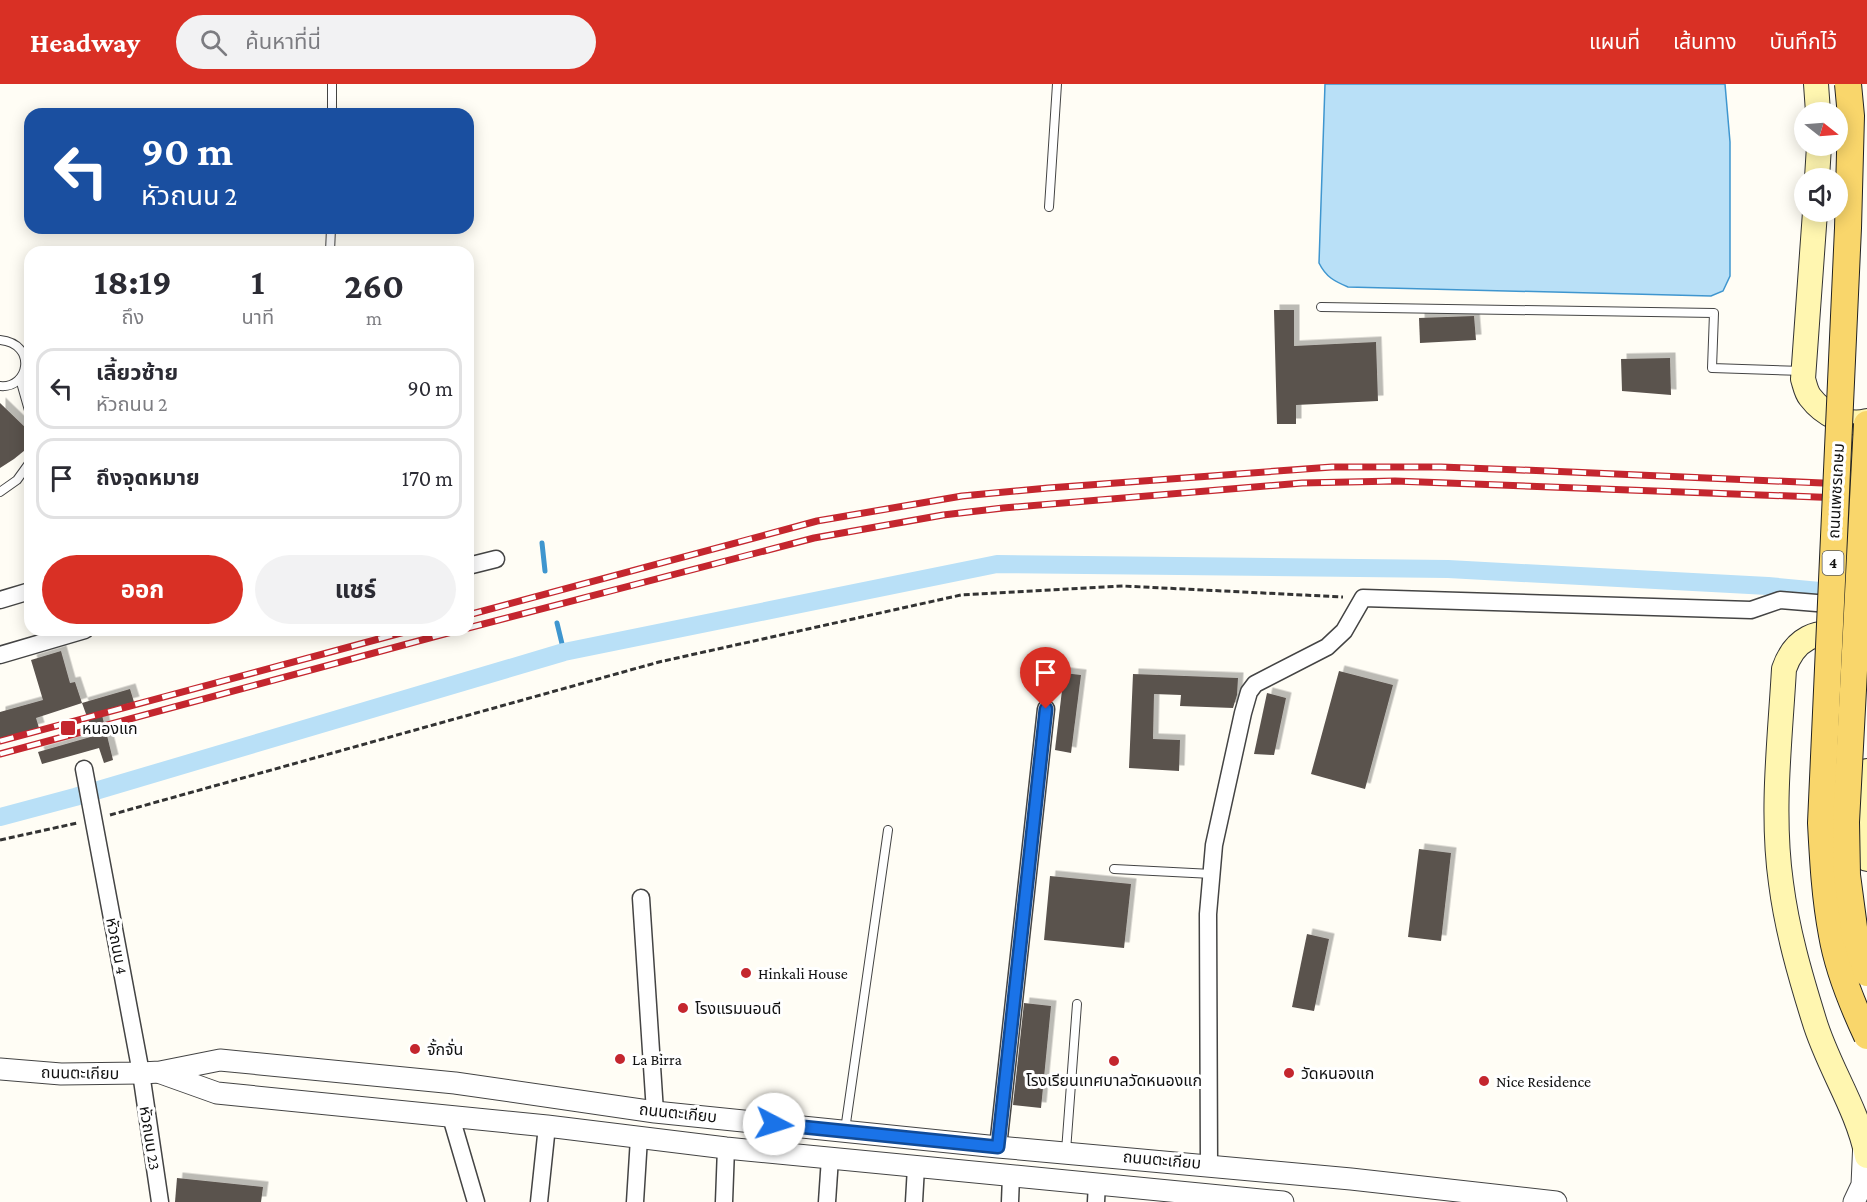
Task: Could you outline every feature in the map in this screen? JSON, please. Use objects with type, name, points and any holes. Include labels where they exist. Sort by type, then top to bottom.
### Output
[{"type":"main road","points":[[1816,84],[1817,102]]},
{"type":"main road","name":"ถนนเพชรเกษม","points":[[1848,84],[1851,116],[1848,228],[1821,823],[1824,880],[1832,937],[1851,1001],[1867,1036]]},
{"type":"main road","points":[[1814,222],[1803,379],[1808,395],[1820,408],[1835,418],[1867,423]]},
{"type":"main road","name":"ถนนเพชรเกษม","points":[[1867,423],[1846,822],[1847,875],[1855,935],[1867,973]]},
{"type":"main road","points":[[1865,650],[1844,637],[1823,633],[1810,637],[1798,645],[1789,656],[1784,669],[1776,799],[1780,882],[1794,957],[1816,1028],[1853,1108],[1865,1148]]},
{"type":"main road","points":[[1867,771],[1864,824],[1867,859]]},
{"type":"street","points":[[474,564],[496,559]]},
{"type":"street","points":[[0,600],[24,593]]},
{"type":"street","points":[[1209,1165],[1208,914],[1214,845],[1243,713],[1250,692],[1256,684],[1267,676],[1327,647],[1344,632],[1363,598],[1752,610],[1780,600],[1867,608]]},
{"type":"street","points":[[0,655],[65,636]]},
{"type":"street","points":[[998,1147],[1046,709]]},
{"type":"street","name":"หัวถนน 4","points":[[84,770],[150,1073]]},
{"type":"street","points":[[641,898],[655,1112]]},
{"type":"street","name":"ถนนตะเกียบ","points":[[0,1070],[61,1074],[150,1073],[220,1060],[455,1083],[655,1112],[998,1147],[1185,1162],[1556,1202]]},
{"type":"street","name":"ถนนตะเกียบ","points":[[150,1073],[217,1092],[547,1126],[726,1148],[1011,1176],[1097,1193],[1283,1202]]},
{"type":"street","name":"หัวถนน 23","points":[[150,1073],[160,1202]]},
{"type":"street","points":[[455,1083],[451,1117],[476,1202]]},
{"type":"street","points":[[584,1131],[587,1101]]},
{"type":"street","points":[[539,1202],[547,1126]]},
{"type":"street","points":[[635,1202],[639,1138]]},
{"type":"street","points":[[724,1202],[726,1148]]},
{"type":"street","points":[[1854,1202],[1862,1185],[1865,1148]]},
{"type":"street","points":[[827,1202],[830,1158]]},
{"type":"street","points":[[1185,1162],[1188,1196]]},
{"type":"street","points":[[914,1202],[916,1167]]},
{"type":"street","points":[[1011,1176],[1011,1202]]},
{"type":"lane","points":[[332,84],[332,108]]},
{"type":"lane","points":[[1049,207],[1057,84]]},
{"type":"lane","points":[[1321,307],[1714,313],[1712,368],[1803,372]]},
{"type":"lane","points":[[0,340],[12,341],[23,351],[24,356]]},
{"type":"lane","points":[[0,386],[6,387],[20,379],[24,370]]},
{"type":"lane","points":[[20,379],[24,393]]},
{"type":"lane","points":[[0,492],[17,480],[24,470]]},
{"type":"lane","points":[[845,1130],[888,830]]},
{"type":"lane","points":[[1114,869],[1212,874]]},
{"type":"lane","points":[[1066,1151],[1077,1004]]},
{"type":"path","points":[[0,840],[94,819],[659,662],[961,595],[1123,586],[1363,598]]},
{"type":"water","points":[[1325,84],[1725,84],[1730,142],[1730,276],[1723,291],[1711,296],[1348,287],[1339,283],[1328,275],[1319,263]]},
{"type":"building","points":[[1274,310],[1294,310],[1294,346],[1376,342],[1378,401],[1296,405],[1296,424],[1277,424]]},
{"type":"building","points":[[1474,316],[1476,340],[1420,343],[1419,318]]},
{"type":"building","points":[[1670,358],[1671,395],[1622,391],[1621,359]]},
{"type":"building","points":[[0,403],[24,426],[24,451],[0,468]]},
{"type":"building","points":[[61,651],[70,683],[75,682],[82,703],[36,718],[39,728],[0,739],[0,712],[43,700],[31,660]]},
{"type":"building","points":[[1339,671],[1393,685],[1365,789],[1311,774]]},
{"type":"building","points":[[1064,673],[1081,675],[1071,753],[1055,750]]},
{"type":"building","points":[[1133,674],[1238,678],[1237,695],[1233,708],[1180,706],[1181,695],[1154,694],[1153,739],[1180,740],[1179,771],[1129,768]]},
{"type":"building","points":[[130,689],[134,702],[101,711],[113,760],[104,763],[99,748],[42,764],[38,752],[94,736],[82,703]]},
{"type":"building","points":[[1267,693],[1286,698],[1274,755],[1254,754]]},
{"type":"building","points":[[1419,849],[1451,853],[1441,941],[1408,937]]},
{"type":"building","points":[[1050,876],[1131,884],[1124,948],[1044,940]]},
{"type":"building","points":[[1307,934],[1329,939],[1314,1011],[1292,1007]]},
{"type":"building","points":[[1024,1003],[1051,1006],[1041,1108],[1013,1105]]},
{"type":"building","points":[[177,1178],[263,1187],[261,1202],[175,1202]]},
{"type":"waterway","points":[[542,543],[545,571]]},
{"type":"waterway","points":[[0,817],[75,797],[564,652],[997,564],[1448,569],[1768,586],[1841,593]]},
{"type":"waterway","points":[[557,623],[564,652]]},
{"type":"railway","points":[[474,613],[817,521],[962,496],[1048,488],[1332,467],[1441,467],[1867,485]]},
{"type":"railway","points":[[474,626],[814,538],[943,515],[1003,508],[1302,483],[1395,481],[1867,499]]},
{"type":"railway","points":[[0,741],[390,636]]},
{"type":"railway","points":[[0,754],[437,636]]},
{"type":"place","name":"หนองแก","points":[[68,728]]},
{"type":"place","name":"Hinkali House","points":[[746,973]]},
{"type":"place","name":"โรงแรมนอนดี","points":[[683,1008]]},
{"type":"place","name":"จั้กจั่น","points":[[415,1049]]},
{"type":"place","name":"La Birra","points":[[620,1059]]},
{"type":"place","name":"โรงเรียนเทศบาลวัดหนองแก","points":[[1114,1061]]},
{"type":"place","name":"วัดหนองแก","points":[[1289,1073]]},
{"type":"place","name":"Nice Residence","points":[[1484,1081]]},
{"type":"route","points":[[774,1124],[998,1147],[1046,709]]}]
